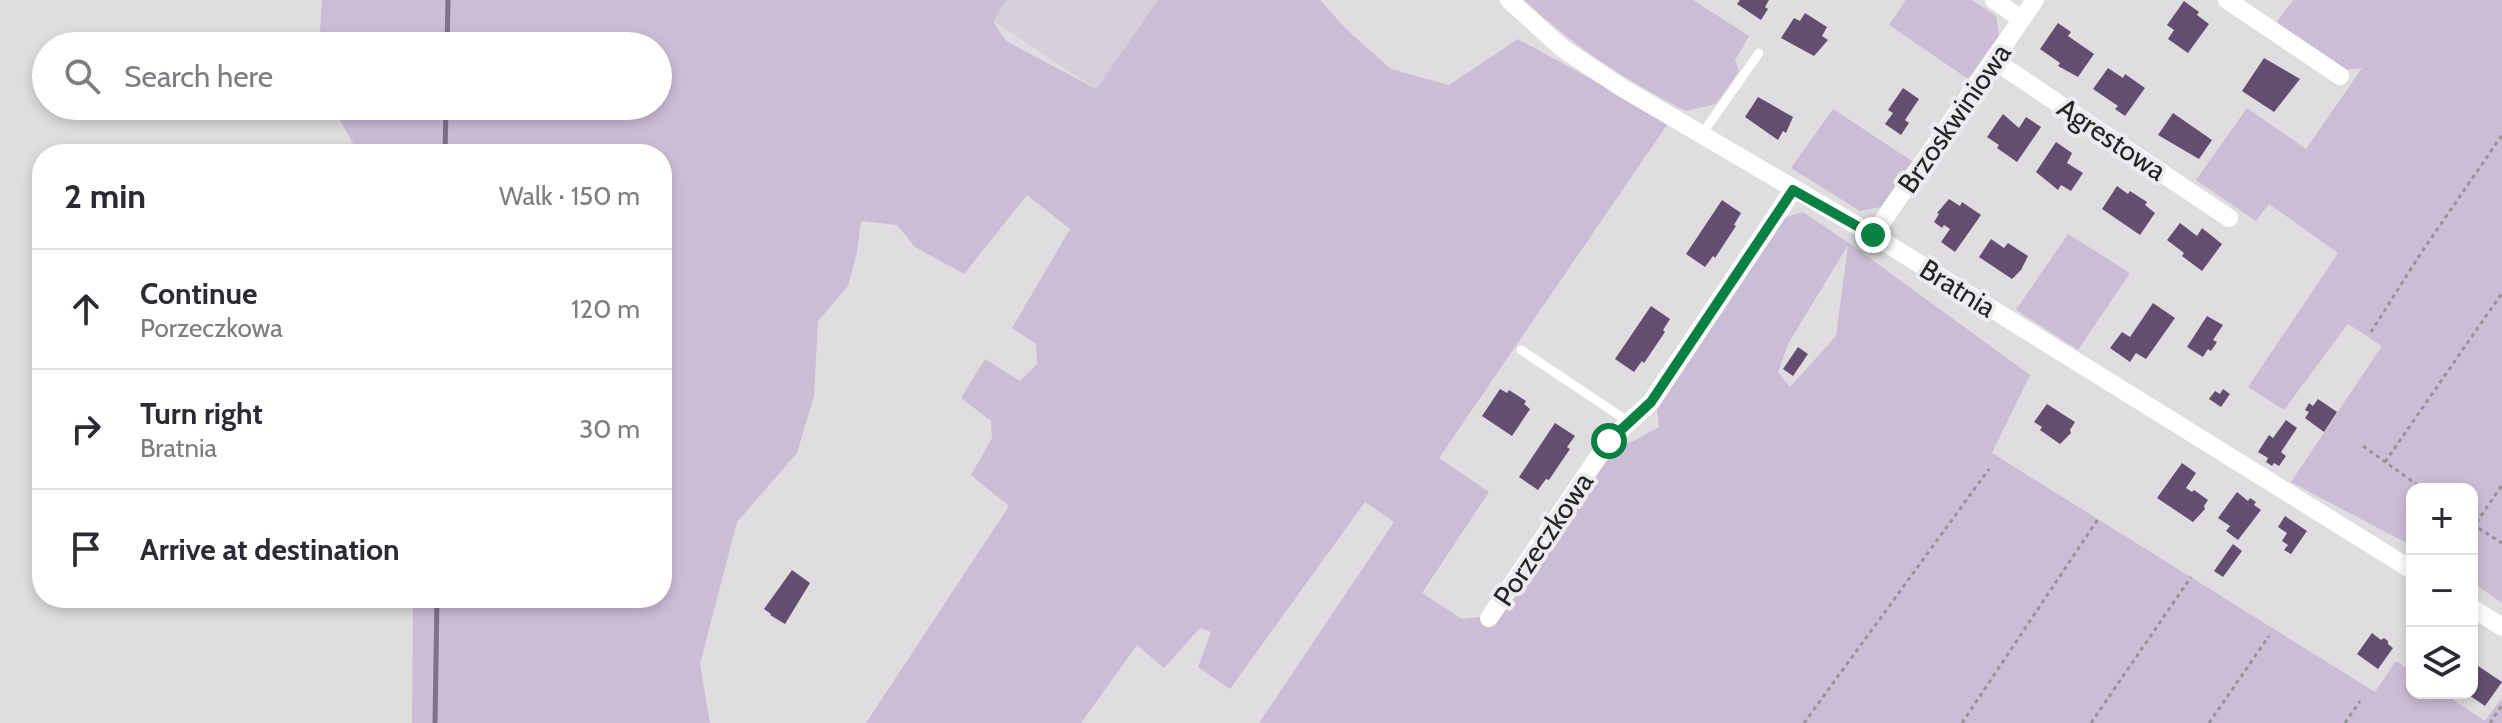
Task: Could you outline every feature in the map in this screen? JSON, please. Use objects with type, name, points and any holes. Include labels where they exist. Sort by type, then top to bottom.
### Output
[{"type":"street","name":"Bratnia","points":[[1509,0],[1562,48],[1619,86],[1873,235],[2406,566]]},
{"type":"street","points":[[1994,0],[2021,19]]},
{"type":"street","name":"Brzoskwiniowa","points":[[1873,235],[2035,0]]},
{"type":"street","points":[[2227,0],[2340,76]]},
{"type":"street","name":"Agrestowa","points":[[1995,61],[2229,218]]},
{"type":"street","name":"Porzeczkowa","points":[[1489,618],[1609,441],[1651,402],[1793,190]]},
{"type":"street","points":[[2478,612],[2502,627]]},
{"type":"lane","points":[[1702,134],[1759,53]]},
{"type":"lane","points":[[1521,350],[1629,422]]},
{"type":"path","points":[[2371,332],[2502,135]]},
{"type":"path","points":[[2385,462],[2502,293]]},
{"type":"path","points":[[2363,446],[2415,483]]},
{"type":"path","points":[[1804,723],[1989,469]]},
{"type":"path","points":[[2478,519],[2502,485]]},
{"type":"path","points":[[1962,723],[2098,519]]},
{"type":"path","points":[[2478,529],[2502,543]]},
{"type":"path","points":[[2091,723],[2191,577]]},
{"type":"path","points":[[2209,723],[2269,636]]},
{"type":"path","points":[[2345,723],[2360,701]]},
{"type":"path","points":[[2490,723],[2502,705]]},
{"type":"shaded area","points":[[322,0],[1007,0],[993,21],[1006,41],[1096,89],[1158,0],[1320,0],[1347,30],[1391,69],[1449,85],[1518,39],[1669,122],[1439,458],[1489,492],[1422,593],[1462,619],[1480,617],[1493,624],[1613,446],[1632,442],[1659,427],[1657,408],[1784,218],[1803,212],[2030,375],[1992,453],[2375,692],[2396,661],[2406,668],[2406,699],[2452,699],[2485,721],[2502,698],[2502,723],[1259,723],[1394,522],[1365,502],[1230,689],[1198,667],[1211,632],[1200,628],[1164,668],[1137,645],[1081,723],[866,723],[1009,506],[971,475],[992,438],[991,421],[961,398],[985,359],[1020,381],[1037,364],[1036,344],[1012,328],[1070,229],[1027,195],[964,274],[915,247],[897,225],[861,221],[848,286],[818,321],[814,396],[797,453],[737,522],[700,664],[710,723],[412,723],[413,608],[672,608],[672,144],[353,144],[340,120],[672,120],[672,32],[320,32]],"holes":[[[1848,245],[1836,336],[1790,387],[1778,372],[1788,344]]]},
{"type":"shaded area","points":[[1007,0],[1158,0],[1096,89],[993,21]]},
{"type":"shaded area","points":[[1524,0],[1693,0],[1749,36],[1735,60],[1739,71],[1716,104],[1686,111],[1601,62]]},
{"type":"shaded area","points":[[1906,0],[1972,0],[1996,16],[1999,35],[1968,79],[1889,25]]},
{"type":"shaded area","points":[[2293,0],[2502,0],[2502,603],[2478,586],[2478,483],[2406,483],[2406,543],[2291,482],[2382,346],[2348,324],[2284,410],[2248,387],[2338,253],[2269,204],[2256,221],[2196,180],[2247,108],[2306,149],[2362,68],[2345,70],[2276,23]]},
{"type":"shaded area","points":[[1833,109],[1912,161],[1881,207],[1860,211],[1791,168]]},
{"type":"shaded area","points":[[2068,234],[2130,273],[2078,350],[2016,310]]},
{"type":"building","points":[[1740,0],[1769,0],[1765,7],[1768,9],[1761,20],[1737,4]]},
{"type":"building","points":[[2184,1],[2209,24],[2188,53],[2168,39],[2174,30],[2167,25]]},
{"type":"building","points":[[1805,13],[1827,27],[1822,36],[1828,40],[1814,56],[1781,38],[1794,18],[1800,21]]},
{"type":"building","points":[[2058,23],[2071,32],[2068,36],[2094,54],[2078,77],[2058,66],[2060,63],[2040,49]]},
{"type":"building","points":[[2264,58],[2300,79],[2274,112],[2242,91]]},
{"type":"building","points":[[2108,68],[2123,78],[2125,74],[2145,88],[2125,116],[2115,109],[2118,106],[2093,89]]},
{"type":"building","points":[[1903,88],[1919,99],[1905,120],[1909,123],[1901,135],[1885,124],[1893,113],[1888,110]]},
{"type":"building","points":[[1758,97],[1793,117],[1786,133],[1783,131],[1778,140],[1745,117]]},
{"type":"building","points":[[2173,113],[2212,140],[2199,159],[2158,135]]},
{"type":"building","points":[[2003,114],[2019,128],[2026,117],[2041,127],[2017,162],[1987,137]]},
{"type":"building","points":[[2056,142],[2072,153],[2067,163],[2083,173],[2071,191],[2061,185],[2058,190],[2036,172]]},
{"type":"building","points":[[2117,186],[2147,202],[2145,205],[2155,213],[2140,235],[2102,209]]},
{"type":"building","points":[[1949,199],[1960,206],[1962,202],[1981,215],[1955,252],[1941,242],[1950,229],[1934,222],[1937,213]]},
{"type":"building","points":[[1722,200],[1741,213],[1715,258],[1713,256],[1705,267],[1686,254]]},
{"type":"building","points":[[2180,223],[2197,236],[2202,228],[2222,244],[2202,271],[2167,240]]},
{"type":"building","points":[[1991,239],[2004,248],[2008,243],[2028,256],[2012,279],[1979,257]]},
{"type":"building","points":[[2153,303],[2175,318],[2146,359],[2136,353],[2130,362],[2110,348],[2122,332],[2130,337]]},
{"type":"building","points":[[1651,306],[1670,319],[1644,363],[1642,361],[1634,372],[1615,359]]},
{"type":"building","points":[[2207,316],[2223,325],[2213,340],[2217,342],[2203,357],[2187,347]]},
{"type":"building","points":[[1798,347],[1808,354],[1793,376],[1783,369]]},
{"type":"building","points":[[1500,389],[1507,393],[1509,390],[1526,401],[1524,404],[1530,409],[1512,436],[1482,416]]},
{"type":"building","points":[[2223,389],[2230,394],[2221,407],[2209,399],[2215,391],[2220,394]]},
{"type":"building","points":[[2318,399],[2337,412],[2324,432],[2305,418],[2309,403],[2313,406]]},
{"type":"building","points":[[2047,404],[2075,422],[2071,433],[2060,444],[2034,422]]},
{"type":"building","points":[[2286,420],[2297,428],[2281,452],[2286,456],[2279,466],[2274,463],[2272,466],[2266,462],[2268,458],[2258,452],[2269,435],[2273,438]]},
{"type":"building","points":[[1555,423],[1575,436],[1549,480],[1546,479],[1538,490],[1519,477]]},
{"type":"building","points":[[2182,463],[2196,473],[2186,488],[2208,500],[2205,509],[2193,522],[2157,498]]},
{"type":"building","points":[[2237,492],[2248,501],[2250,498],[2256,502],[2254,505],[2261,510],[2238,540],[2226,531],[2230,526],[2218,518]]},
{"type":"building","points":[[2285,516],[2307,531],[2291,554],[2284,550],[2288,545],[2282,541],[2287,533],[2278,527]]},
{"type":"building","points":[[2233,544],[2242,551],[2223,577],[2214,571]]},
{"type":"building","points":[[792,570],[810,583],[785,624],[764,609]]},
{"type":"building","points":[[2372,633],[2381,640],[2384,638],[2393,648],[2378,669],[2357,654]]},
{"type":"building","points":[[2478,666],[2502,682],[2485,706],[2475,699],[2478,699]]},
{"type":"waterway","points":[[447,32],[448,0]]},
{"type":"waterway","points":[[445,144],[446,120]]},
{"type":"waterway","points":[[435,723],[437,608]]},
{"type":"route","points":[[1609,441],[1651,402],[1793,190],[1873,235]]}]
